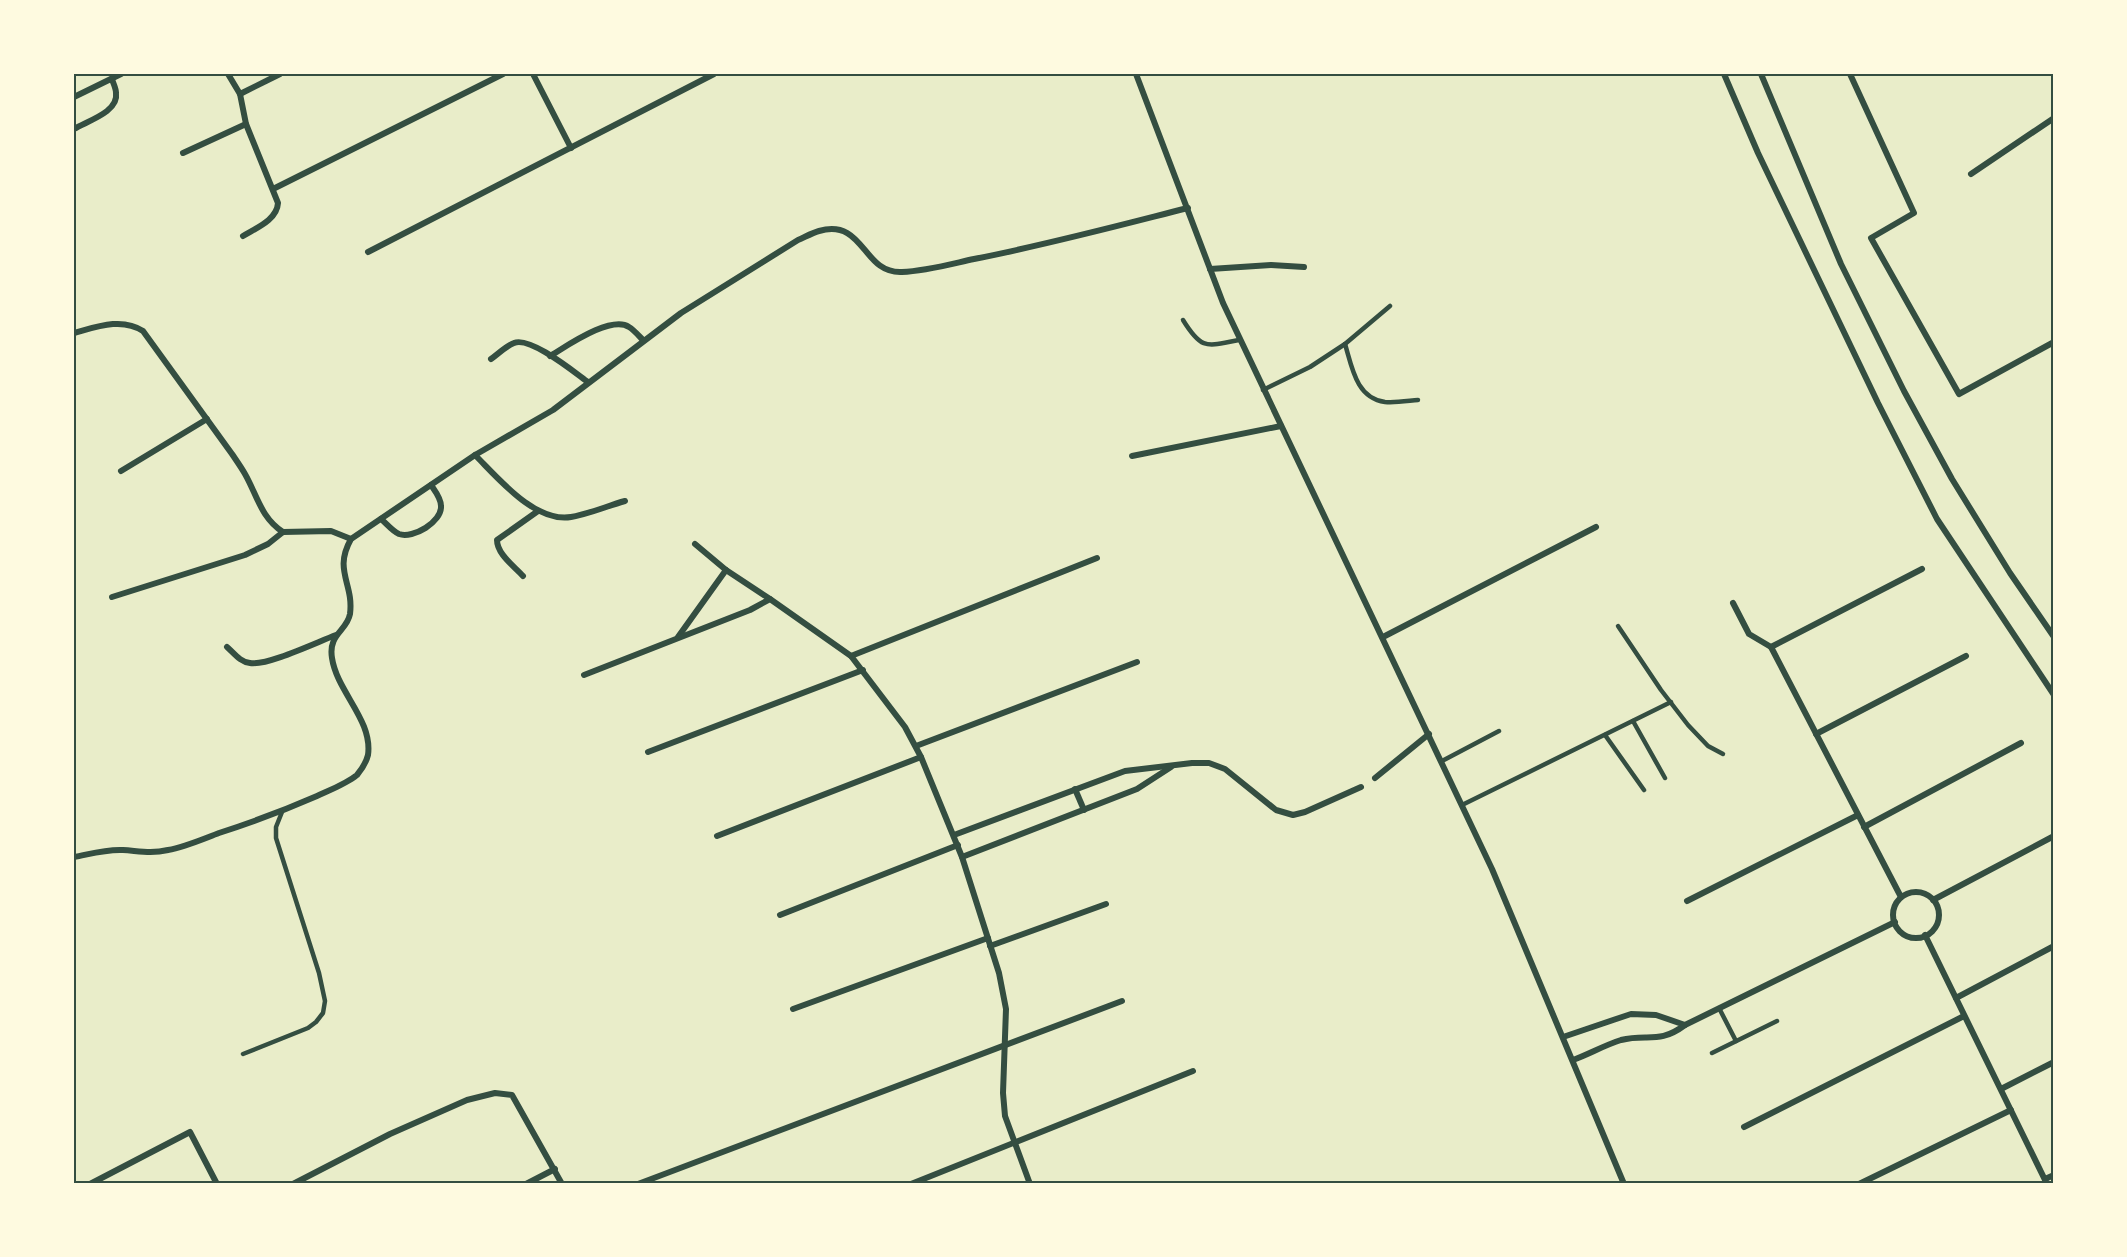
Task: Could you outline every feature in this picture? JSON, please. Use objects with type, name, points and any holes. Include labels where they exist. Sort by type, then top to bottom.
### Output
[{"type":"street","points":[[74,97],[121,74]]},
{"type":"street","points":[[228,74],[240,94],[246,124],[278,203],[273,217],[243,236]]},
{"type":"street","points":[[240,94],[280,74]]},
{"type":"street","points":[[273,189],[502,74]]},
{"type":"street","points":[[533,74],[571,148]]},
{"type":"street","points":[[368,252],[714,74]]},
{"type":"street","points":[[1137,74],[1210,269],[1239,339],[1442,760],[1492,869],[1624,1184]]},
{"type":"street","points":[[1724,74],[1758,153],[1878,403],[1937,519],[2054,695]]},
{"type":"street","points":[[1761,74],[1841,264],[1904,391],[1952,479],[2010,573],[2054,637]]},
{"type":"street","points":[[1850,74],[1914,213],[1871,238],[1959,394],[2054,342]]},
{"type":"street","points":[[74,129],[111,109],[117,94],[112,79]]},
{"type":"street","points":[[1971,174],[2054,118]]},
{"type":"street","points":[[183,153],[246,124]]},
{"type":"street","points":[[74,857],[107,850],[148,854],[170,850],[282,812],[356,776],[365,764],[368,745],[366,734],[337,675],[332,659],[336,634],[350,615],[343,553],[351,539],[475,455],[553,410],[643,340],[798,240],[819,231],[835,229],[849,232],[885,271],[908,272],[1016,250],[1188,208]]},
{"type":"street","points":[[1210,269],[1270,265],[1304,267]]},
{"type":"street","points":[[74,333],[117,323],[134,325],[143,331],[245,474],[265,516],[272,525],[283,532],[331,531],[351,539]]},
{"type":"street","points":[[550,356],[612,324],[629,327],[643,340]]},
{"type":"street","points":[[491,359],[514,343],[521,341],[531,344],[588,382]]},
{"type":"street","points":[[121,471],[207,419]]},
{"type":"street","points":[[1132,456],[1281,426]]},
{"type":"street","points":[[475,455],[518,496],[538,511],[556,518],[570,518],[625,501]]},
{"type":"street","points":[[381,519],[397,533],[406,536],[419,532],[439,516],[442,507],[432,485]]},
{"type":"street","points":[[523,576],[501,552],[497,540],[538,511]]},
{"type":"street","points":[[1383,637],[1596,527]]},
{"type":"street","points":[[112,597],[245,555],[268,544],[283,532]]},
{"type":"street","points":[[695,544],[726,570],[851,656],[905,727],[916,746],[963,857],[999,973],[1006,1009],[1003,1047],[1005,1116],[1030,1184]]},
{"type":"street","points":[[851,656],[1097,558]]},
{"type":"street","points":[[1771,647],[1922,569]]},
{"type":"street","points":[[678,637],[726,570]]},
{"type":"street","points":[[584,675],[750,610],[770,599]]},
{"type":"street","points":[[1733,603],[1749,634],[1771,647],[1901,897]]},
{"type":"street","points":[[227,647],[242,661],[252,664],[269,660],[336,634]]},
{"type":"street","points":[[1816,734],[1966,656]]},
{"type":"street","points":[[916,746],[1137,662]]},
{"type":"street","points":[[648,752],[863,670]]},
{"type":"street","points":[[1375,778],[1429,734]]},
{"type":"street","points":[[1864,827],[2020,742]]},
{"type":"street","points":[[717,836],[921,757]]},
{"type":"street","points":[[954,835],[1125,771],[1192,763],[1209,763],[1225,769],[1276,810],[1293,815],[1305,812],[1360,787]]},
{"type":"street","points":[[963,857],[1137,789],[1172,766]]},
{"type":"street","points":[[1075,789],[1084,810]]},
{"type":"street","points":[[1687,902],[1858,815]]},
{"type":"street","points":[[1933,900],[2054,836]]},
{"type":"street","points":[[780,915],[958,845]]},
{"type":"street","points":[[1914,892],[1928,895],[1939,913],[1935,928],[1925,935],[1914,937],[1907,936],[1900,931],[1895,922],[1894,910],[1901,897],[1914,892]]},
{"type":"street","points":[[990,945],[1107,904]]},
{"type":"street","points":[[1573,1060],[1623,1039],[1672,1035],[1685,1025],[1895,922]]},
{"type":"street","points":[[1925,935],[2046,1181],[2054,1175]]},
{"type":"street","points":[[793,1009],[988,938]]},
{"type":"street","points":[[1956,998],[2054,946]]},
{"type":"street","points":[[638,1184],[1122,1001]]},
{"type":"street","points":[[1563,1038],[1631,1014],[1656,1015],[1685,1025]]},
{"type":"street","points":[[1744,1127],[1964,1016]]},
{"type":"street","points":[[2001,1089],[2054,1062]]},
{"type":"street","points":[[911,1184],[1193,1071]]},
{"type":"street","points":[[293,1184],[467,1100],[495,1093],[512,1095],[562,1184]]},
{"type":"street","points":[[1859,1184],[2011,1110]]},
{"type":"street","points":[[90,1184],[190,1132],[217,1184]]},
{"type":"street","points":[[526,1184],[555,1169]]},
{"type":"lane","points":[[1263,390],[1310,367],[1345,344],[1390,306]]},
{"type":"lane","points":[[1183,320],[1194,338],[1202,343],[1212,345],[1239,339]]},
{"type":"lane","points":[[1345,344],[1357,380],[1362,390],[1371,397],[1385,402],[1418,400]]},
{"type":"lane","points":[[1618,626],[1688,725],[1708,746],[1724,754]]},
{"type":"lane","points":[[1462,805],[1671,702]]},
{"type":"lane","points":[[1633,721],[1665,778]]},
{"type":"lane","points":[[1442,760],[1499,731]]},
{"type":"lane","points":[[1605,735],[1644,790]]},
{"type":"lane","points":[[243,1054],[308,1028],[322,1013],[325,1001],[319,973],[276,838],[276,827],[282,812]]},
{"type":"lane","points":[[1719,1008],[1736,1041]]},
{"type":"lane","points":[[1712,1053],[1777,1021]]}]
